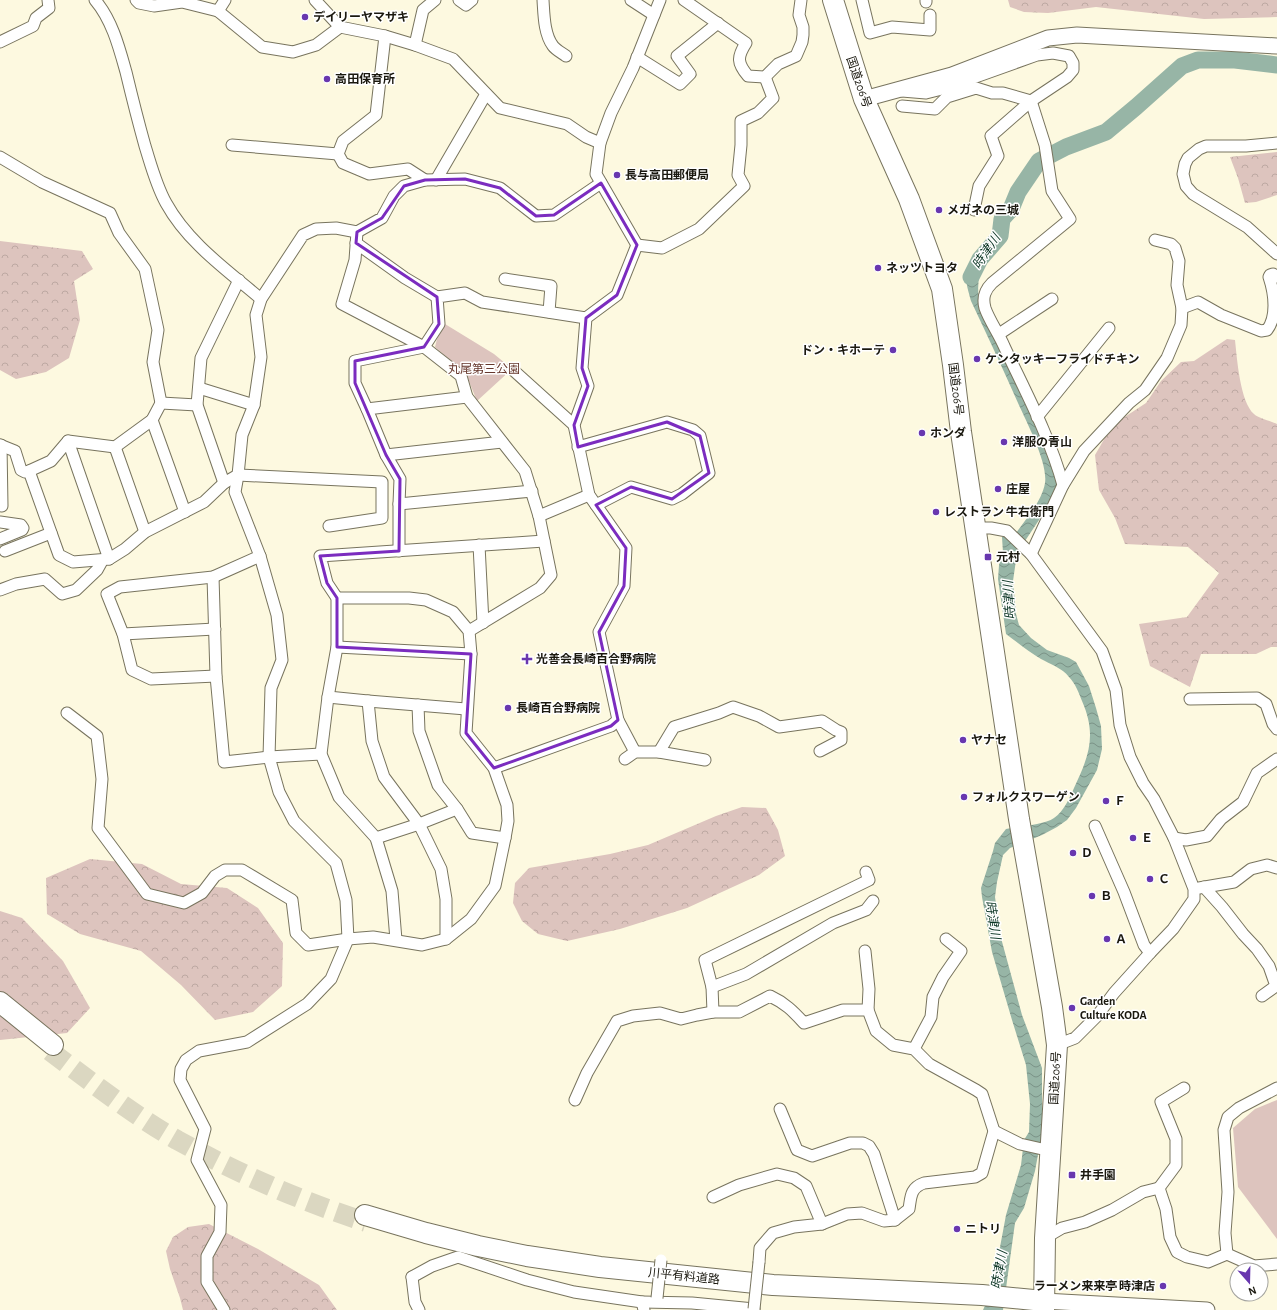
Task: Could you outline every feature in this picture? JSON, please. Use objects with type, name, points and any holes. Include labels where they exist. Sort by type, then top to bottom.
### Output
[{"type":"highway","name":"国道206号","points":[[833,0],[864,99],[909,199],[942,289],[1019,819],[1052,1007],[1057,1045],[1047,1150],[1044,1305]]},
{"type":"highway","points":[[0,1002],[52,1048],[0,1011]]},
{"type":"highway","name":"川平有料道路","points":[[365,1219],[478,1246],[527,1256],[600,1267],[773,1285],[981,1298],[1044,1305]]},
{"type":"street","points":[[0,42],[32,26],[36,18],[49,8],[48,0]]},
{"type":"street","points":[[95,0],[101,7],[120,50],[154,174],[166,202],[179,223],[189,234],[222,268],[239,280],[261,300]]},
{"type":"street","points":[[136,0],[139,3],[154,6],[182,2],[218,11],[262,47],[294,52],[316,45],[340,27]]},
{"type":"street","points":[[218,11],[225,0]]},
{"type":"street","points":[[315,0],[340,27],[385,36],[415,45],[453,60],[500,108],[567,124],[586,137],[600,143]]},
{"type":"street","points":[[415,45],[423,10],[435,0]]},
{"type":"street","points":[[459,0],[466,6],[472,0]]},
{"type":"street","points":[[543,0],[548,38],[554,48],[566,56]]},
{"type":"street","points":[[631,0],[654,15]]},
{"type":"street","points":[[637,246],[596,174],[600,143],[611,113],[637,57],[660,0]]},
{"type":"street","points":[[684,0],[746,43],[739,54],[740,66],[748,76],[765,77],[778,64],[796,56],[802,42],[803,35],[803,27],[799,15],[801,0]]},
{"type":"street","points":[[862,0],[870,33],[892,27],[930,30],[930,15]]},
{"type":"street","points":[[637,57],[680,84],[690,74],[677,56],[718,23]]},
{"type":"street","points":[[864,99],[952,75],[1048,38],[1077,35],[1277,46]]},
{"type":"street","points":[[338,154],[343,141],[376,115],[385,36]]},
{"type":"street","points":[[896,90],[926,93],[942,89],[1037,55],[1052,53],[1069,56],[1073,70],[1068,77],[1031,101],[991,136],[998,156],[979,186],[974,210]]},
{"type":"street","points":[[637,246],[662,248],[699,229],[744,186],[738,175],[742,145],[741,121],[758,113],[773,98],[765,77]]},
{"type":"street","points":[[902,106],[934,109],[947,97],[976,88],[992,93],[1004,93],[1031,101]]},
{"type":"street","points":[[436,180],[486,94]]},
{"type":"street","points":[[1031,101],[1045,145],[1052,191],[1070,219],[992,283],[985,290],[984,299],[985,308],[999,334],[1037,417],[1057,465],[1062,485]]},
{"type":"street","points":[[1277,142],[1272,144],[1246,146],[1206,146],[1199,149],[1188,158],[1183,174],[1186,186],[1193,194],[1247,227],[1277,254]]},
{"type":"street","points":[[232,145],[338,154]]},
{"type":"street","points":[[338,154],[343,163],[369,174],[408,169],[425,180]]},
{"type":"street","points":[[0,157],[42,182],[110,213],[119,233],[145,268],[158,330],[153,362],[161,403],[152,420],[115,447],[68,441]]},
{"type":"street","points":[[469,631],[540,588],[551,576],[539,516],[532,491],[525,471],[467,397],[461,376],[424,347],[342,304],[355,260],[357,237],[382,218],[394,196],[404,186],[425,180],[465,180],[500,188],[536,216],[554,215],[600,183]]},
{"type":"street","points":[[224,1310],[207,1282],[207,1256],[220,1232],[221,1205],[197,1160],[205,1129],[180,1080],[181,1070],[186,1060],[199,1051],[247,1042],[307,1004],[331,979],[348,939],[346,900],[336,863],[294,822],[279,792],[269,757],[271,688],[282,660],[277,615],[260,556],[235,492],[242,435],[254,405],[261,357],[256,315],[261,300],[303,235],[316,229],[336,228],[357,237],[405,278],[437,298],[464,293],[482,302],[586,318],[617,295],[637,246]]},
{"type":"street","points":[[1031,554],[1062,485],[1084,451],[1129,402],[1145,390],[1167,358],[1181,325],[1182,308],[1177,285],[1179,261],[1175,248],[1171,244],[1156,240]]},
{"type":"street","points":[[1182,308],[1198,302],[1221,315],[1261,331],[1267,330],[1275,322],[1277,315],[1274,294],[1269,278],[1270,275],[1273,274],[1277,277]]},
{"type":"street","points":[[505,279],[551,286],[549,312]]},
{"type":"street","points":[[224,482],[197,405],[201,358],[239,280]]},
{"type":"street","points":[[399,551],[400,479],[386,455],[368,410],[355,383],[355,361],[424,347],[439,324],[437,298]]},
{"type":"street","points":[[999,334],[1052,300]]},
{"type":"street","points":[[586,318],[582,368],[588,386],[574,425],[589,495],[626,548],[624,586],[599,632],[618,720],[635,752]]},
{"type":"street","points":[[1037,417],[1109,328]]},
{"type":"street","points":[[512,368],[574,425]]},
{"type":"street","points":[[199,388],[254,405]]},
{"type":"street","points":[[368,410],[467,397]]},
{"type":"street","points":[[161,403],[197,405]]},
{"type":"street","points":[[152,420],[185,512]]},
{"type":"street","points":[[578,447],[667,422],[693,430],[700,436],[709,473],[682,494],[672,498],[630,487],[596,505]]},
{"type":"street","points":[[2,506],[0,445],[15,451],[21,470],[25,472],[51,461],[68,441]]},
{"type":"street","points":[[68,441],[106,560]]},
{"type":"street","points":[[386,455],[502,442]]},
{"type":"street","points":[[115,447],[145,532]]},
{"type":"street","points":[[29,471],[59,555],[73,562],[106,560]]},
{"type":"street","points":[[0,590],[16,584],[45,579],[62,594],[76,590],[106,560],[126,549],[145,532],[204,502],[224,482],[238,475],[382,482],[382,518],[329,526]]},
{"type":"street","points":[[399,504],[532,491]]},
{"type":"street","points":[[539,516],[589,495]]},
{"type":"street","points":[[0,522],[21,525],[24,528],[0,539]]},
{"type":"street","points":[[976,528],[991,528],[1007,531],[1031,554],[1102,651],[1116,690],[1120,725],[1130,758],[1143,783],[1154,799],[1199,888],[1222,907],[1243,934],[1257,948],[1269,966],[1276,986],[1262,996]]},
{"type":"street","points":[[5,551],[51,533]]},
{"type":"street","points":[[396,940],[392,891],[376,838],[339,797],[321,754],[328,697],[337,647],[337,598],[327,583],[320,556],[544,541]]},
{"type":"street","points":[[480,546],[483,623]]},
{"type":"street","points":[[216,676],[151,679],[132,670],[123,634],[107,594],[120,587],[213,577],[260,556]]},
{"type":"street","points":[[213,577],[216,676],[224,762],[269,757],[321,754]]},
{"type":"street","points":[[67,713],[97,736],[102,780],[98,828],[147,894],[184,903],[202,893],[215,876],[225,870],[242,870],[292,900],[296,933],[308,945],[348,939],[373,938],[396,940],[422,945],[446,939],[471,919],[495,886],[508,821],[507,805],[494,768],[466,733],[466,709],[471,654],[469,631],[453,612],[426,600],[409,598],[337,598]]},
{"type":"street","points":[[123,634],[215,629]]},
{"type":"street","points":[[337,647],[471,654]]},
{"type":"street","points":[[328,697],[466,709]]},
{"type":"street","points":[[1190,699],[1257,698],[1266,704],[1273,724],[1277,729]]},
{"type":"street","points":[[368,701],[372,741],[384,777],[419,824],[440,869],[446,899],[446,939]]},
{"type":"street","points":[[418,705],[419,731],[438,785],[457,809],[472,833],[505,838]]},
{"type":"street","points":[[660,752],[674,727],[733,707],[759,716],[779,727],[822,721],[841,732],[841,740],[820,751]]},
{"type":"street","points":[[494,768],[611,726],[618,720]]},
{"type":"street","points":[[625,759],[635,752],[660,752],[705,760]]},
{"type":"street","points":[[1174,838],[1186,840],[1207,836],[1221,819],[1243,802],[1257,773],[1277,758]]},
{"type":"street","points":[[376,838],[419,824],[457,809]]},
{"type":"street","points":[[1095,826],[1124,892],[1144,945],[1150,952]]},
{"type":"street","points":[[1199,888],[1234,882],[1251,869],[1267,865],[1277,868]]},
{"type":"street","points":[[713,1012],[712,987],[706,960],[869,880],[866,872]]},
{"type":"street","points":[[1057,1045],[1075,1038],[1097,1016],[1114,993],[1150,952],[1173,929],[1194,899],[1199,888]]},
{"type":"street","points":[[712,987],[746,974],[833,923],[866,910],[873,901]]},
{"type":"street","points":[[914,1048],[931,1017],[933,997],[942,977],[961,951],[946,939]]},
{"type":"street","points":[[419,1310],[415,1302],[412,1277],[432,1266],[458,1256],[527,1280],[574,1292],[643,1306],[692,1303],[754,1309],[760,1248],[773,1233],[794,1227],[822,1224],[847,1214],[862,1213],[884,1222],[895,1220],[909,1209],[912,1191],[916,1186],[924,1183],[975,1177],[982,1174],[994,1130],[982,1094],[930,1064],[914,1048],[893,1045],[876,1031],[868,1010],[869,989],[865,951]]},
{"type":"street","points":[[575,1100],[587,1073],[617,1020],[633,1016],[660,1014],[681,1019],[697,1014],[713,1012],[738,1012],[770,996],[782,1002],[794,1011],[804,1023],[843,1010],[868,1010]]},
{"type":"street","points":[[1045,1238],[1062,1228],[1085,1222],[1112,1210],[1143,1192],[1159,1188],[1176,1165],[1176,1139],[1161,1102],[1184,1088]]},
{"type":"street","points":[[1227,1254],[1225,1233],[1228,1192],[1224,1130],[1228,1117],[1239,1108],[1277,1088]]},
{"type":"street","points":[[780,1109],[797,1150],[812,1156],[850,1143],[863,1143],[869,1146],[874,1154],[895,1220]]},
{"type":"street","points":[[994,1130],[1020,1144],[1047,1150]]},
{"type":"street","points":[[713,1197],[739,1185],[777,1174],[794,1178],[806,1186],[822,1224]]},
{"type":"street","points":[[1159,1188],[1166,1208],[1170,1237],[1177,1252],[1188,1257],[1208,1262],[1227,1254],[1254,1266],[1277,1264]]},
{"type":"street","points":[[657,1298],[661,1260]]},
{"type":"street","points":[[1044,1305],[1207,1310]]},
{"type":"highlighted area","points":[[465,179],[500,188],[536,216],[554,215],[601,183],[637,245],[617,295],[586,318],[582,368],[588,386],[574,425],[578,447],[667,422],[700,436],[709,473],[672,499],[631,487],[596,505],[626,548],[624,586],[599,632],[618,720],[611,726],[494,768],[466,733],[471,654],[337,647],[337,598],[327,583],[320,556],[399,551],[400,479],[386,455],[355,383],[355,361],[424,347],[439,324],[437,297],[356,243],[357,232],[382,218],[404,186],[425,180]]},
{"type":"green space","points":[[1008,0],[1277,0],[1277,17],[1204,19],[1096,7],[1048,13],[1024,12],[1010,7]]},
{"type":"green space","points":[[1277,152],[1277,195],[1256,202],[1245,203],[1230,157]]},
{"type":"green space","points":[[0,241],[82,251],[93,269],[74,281],[80,320],[69,358],[46,372],[16,379],[0,370]]},
{"type":"green space","name":"丸尾第三公園","points":[[445,324],[494,354],[512,369],[477,401],[466,374],[435,347],[437,339]]},
{"type":"green space","points":[[1227,339],[1235,340],[1242,390],[1249,408],[1254,414],[1261,418],[1277,424],[1277,647],[1271,647],[1256,654],[1201,654],[1190,687],[1150,666],[1139,624],[1187,617],[1219,573],[1188,547],[1125,544],[1115,518],[1099,490],[1095,455],[1106,436],[1117,422],[1146,403],[1161,381],[1181,362],[1194,361]]},
{"type":"green space","points":[[742,807],[766,808],[778,830],[785,856],[759,875],[687,908],[620,929],[567,941],[538,934],[522,921],[513,903],[515,883],[529,868],[610,854],[648,845],[716,816]]},
{"type":"green space","points":[[90,859],[142,864],[181,884],[227,888],[258,908],[283,943],[282,986],[253,1012],[215,1020],[181,985],[141,951],[80,934],[47,914],[46,878]]},
{"type":"green space","points":[[0,911],[22,918],[63,961],[90,1008],[67,1033],[0,1040]]},
{"type":"green space","points":[[1277,1100],[1277,1239],[1238,1187],[1233,1128],[1255,1109]]},
{"type":"green space","points":[[209,1224],[258,1249],[319,1285],[337,1310],[183,1310],[166,1251],[173,1237],[188,1227]]},
{"type":"water","name":"時津川","points":[[980,256],[984,259],[978,291],[980,303],[1036,426],[1056,474],[1056,488],[1053,499],[1017,553],[1013,581],[1016,614],[1019,625],[1031,638],[1047,650],[1076,662],[1089,686],[1096,708],[1101,726],[1102,749],[1097,770],[1076,808],[1067,820],[1042,835],[1010,848],[1003,855],[997,882],[995,897],[1001,938],[1022,1015],[1042,1068],[1042,1133],[1035,1171],[1024,1208],[1015,1223],[1003,1310],[983,1310],[992,1290],[1006,1215],[1021,1165],[1024,1140],[1029,1132],[1030,1104],[1026,1065],[992,952],[981,888],[995,843],[1006,829],[1038,824],[1050,820],[1058,815],[1063,808],[1084,766],[1090,735],[1087,713],[1078,691],[1071,679],[1056,666],[1041,659],[1006,634],[998,579],[999,565],[1003,553],[1002,537],[1016,533],[1033,510],[1041,496],[1045,483],[1045,475],[1040,454],[1031,432],[971,301],[966,282],[966,270]]},
{"type":"waterway","name":"時津川","points":[[971,277],[980,259],[1000,236],[1002,219],[1011,209],[1018,192],[1039,161],[1066,147],[1106,132],[1182,66],[1198,60],[1235,60],[1277,65]]},
{"type":"tunnel","points":[[50,1051],[128,1109],[177,1140],[269,1186],[366,1222]]},
{"type":"place","name":"デイリーヤマザキ","points":[[305,17]]},
{"type":"place","name":"高田保育所","points":[[327,79]]},
{"type":"place","name":"長与高田郵便局","points":[[617,175]]},
{"type":"place","name":"メガネの三城","points":[[939,210]]},
{"type":"place","name":"ネッツトヨタ","points":[[878,268]]},
{"type":"place","name":"ドン・キホーテ","points":[[893,350]]},
{"type":"place","name":"ケンタッキーフライドチキン","points":[[977,359]]},
{"type":"place","name":"ホンダ","points":[[922,433]]},
{"type":"place","name":"洋服の青山","points":[[1004,442]]},
{"type":"place","name":"庄屋","points":[[998,489]]},
{"type":"place","name":"レストラン 牛右衛門","points":[[936,512]]},
{"type":"place","name":"元村","points":[[988,557]]},
{"type":"place","name":"光善会長崎百合野病院","points":[[527,659]]},
{"type":"place","name":"長崎百合野病院","points":[[508,708]]},
{"type":"place","name":"ヤナセ","points":[[963,740]]},
{"type":"place","name":"フォルクスワーゲン","points":[[964,797]]},
{"type":"place","name":"Ｆ","points":[[1106,801]]},
{"type":"place","name":"Ｅ","points":[[1133,838]]},
{"type":"place","name":"Ｄ","points":[[1073,853]]},
{"type":"place","name":"Ｃ","points":[[1150,879]]},
{"type":"place","name":"Ｂ","points":[[1092,896]]},
{"type":"place","name":"Ａ","points":[[1107,939]]},
{"type":"place","name":"Garden Culture KODA","points":[[1072,1008]]},
{"type":"place","name":"井手園","points":[[1072,1175]]},
{"type":"place","name":"ニトリ","points":[[957,1229]]},
{"type":"place","name":"ラーメン来来亭 時津店","points":[[1163,1286]]}]
